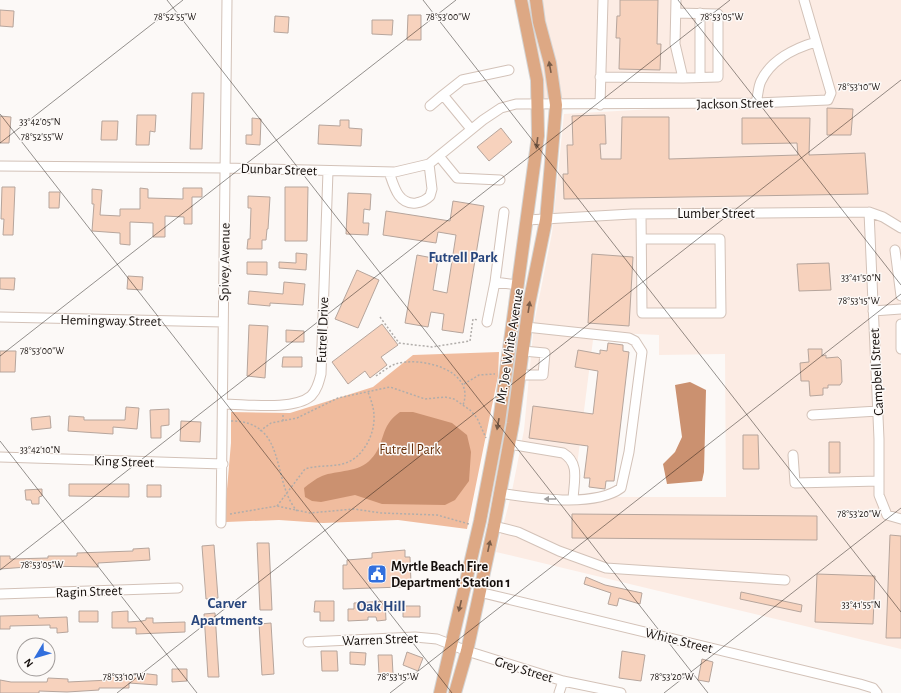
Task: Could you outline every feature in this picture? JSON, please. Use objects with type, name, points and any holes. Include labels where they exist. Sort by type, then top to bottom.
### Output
[{"type":"main road","name":"Mr. Joe White Avenue","points":[[440,693],[479,527],[495,442],[538,136],[537,80],[520,0]]},
{"type":"main road","name":"Mr. Joe White Avenue","points":[[454,693],[467,651],[494,526],[509,444],[526,327],[546,220],[556,105],[550,63],[539,22],[536,0]]},
{"type":"street","name":"Spivey Avenue","points":[[221,519],[223,464],[223,322],[227,0]]},
{"type":"street","points":[[600,105],[603,0]]},
{"type":"street","points":[[676,0],[675,44],[683,78]]},
{"type":"street","name":"Jackson Street","points":[[538,104],[600,105],[756,103],[828,100],[831,93],[804,0]]},
{"type":"street","points":[[600,77],[718,77],[718,14],[676,13]]},
{"type":"street","points":[[700,13],[700,77]]},
{"type":"street","points":[[756,103],[761,81],[776,62],[796,48],[816,42]]},
{"type":"street","points":[[430,106],[462,80],[509,70]]},
{"type":"street","points":[[443,96],[471,129]]},
{"type":"street","name":"Dunbar Street","points":[[0,166],[225,168],[389,172],[417,168],[429,164],[471,129],[501,108],[516,104],[538,104]]},
{"type":"street","points":[[439,156],[457,178],[500,180]]},
{"type":"street","points":[[389,172],[396,192],[401,199],[412,203],[420,202],[430,196],[432,189],[429,164]]},
{"type":"street","name":"Futrell Drive","points":[[223,404],[292,404],[304,401],[312,395],[318,386],[321,374],[328,171]]},
{"type":"street","points":[[487,322],[495,282],[504,212]]},
{"type":"street","name":"Lumber Street","points":[[527,220],[641,214],[869,212],[883,217],[901,228]]},
{"type":"street","name":"Campbell Street","points":[[869,212],[878,411],[879,495],[887,515],[901,519]]},
{"type":"street","points":[[641,214],[642,314],[721,313],[720,239],[642,239]]},
{"type":"street","points":[[895,250],[901,296]]},
{"type":"street","points":[[495,282],[518,285]]},
{"type":"street","points":[[873,311],[901,309]]},
{"type":"street","name":"Hemingway Street","points":[[0,317],[223,322]]},
{"type":"street","points":[[901,324],[901,349]]},
{"type":"street","points":[[499,493],[539,499],[573,499],[605,496],[616,491],[623,483],[629,452],[642,352],[636,341],[629,338],[526,327]]},
{"type":"street","points":[[520,375],[543,376],[546,353],[523,351]]},
{"type":"street","points":[[812,415],[878,411]]},
{"type":"street","points":[[509,444],[563,453],[570,457],[575,465],[573,499]]},
{"type":"street","points":[[793,455],[794,483],[879,481]]},
{"type":"street","name":"King Street","points":[[0,457],[223,464]]},
{"type":"street","points":[[494,526],[518,532],[559,551],[606,568],[785,580]]},
{"type":"street","name":"Ragin Street","points":[[0,594],[178,588]]},
{"type":"street","name":"White Street","points":[[480,592],[860,684],[873,688],[877,693]]},
{"type":"street","name":"Warren Street","points":[[308,642],[415,637],[437,639],[451,645]]},
{"type":"street","name":"Grey Street","points":[[451,645],[563,681],[621,693]]},
{"type":"street","points":[[559,693],[563,681]]},
{"type":"path","points":[[380,317],[399,343],[432,347],[470,341],[473,319],[487,322]]},
{"type":"path","points":[[376,376],[395,364],[425,363],[444,369],[464,384],[466,390],[463,405]]},
{"type":"path","points":[[464,384],[479,375],[487,373],[505,375]]},
{"type":"path","points":[[260,431],[272,423],[298,418],[338,398],[390,387],[425,399],[445,397],[454,399],[463,405],[476,418],[484,436],[495,442]]},
{"type":"path","points":[[277,506],[305,469],[311,467],[343,464],[353,460],[359,455],[372,431],[374,417],[368,392]]},
{"type":"path","points":[[223,421],[246,422],[260,431],[274,449],[286,493],[290,502],[297,511]]},
{"type":"path","points":[[221,519],[240,513],[277,506],[297,511],[310,512],[354,509],[381,513],[437,515],[479,527]]},
{"type":"shaded area","points":[[521,0],[901,0],[901,649],[496,552],[511,496],[524,430],[534,324],[552,233],[564,114],[742,104],[538,104]],"holes":[[[594,332],[659,335],[659,355],[725,354],[726,497],[573,497]]]},
{"type":"shaded area","points":[[690,382],[706,390],[704,472],[702,481],[667,484],[663,464],[675,452],[682,437],[675,385]]},
{"type":"shaded area","points":[[400,412],[413,412],[452,423],[467,435],[471,452],[469,481],[455,500],[445,505],[382,504],[355,495],[321,502],[312,501],[305,497],[304,488],[319,477],[354,469],[366,464],[376,453],[389,423],[393,417]]},
{"type":"green space","name":"Futrell Park","points":[[499,352],[498,376],[467,529],[398,520],[323,523],[279,520],[226,522],[225,512],[231,443],[231,412],[290,413],[373,387],[413,355]]},
{"type":"building","points":[[620,0],[658,0],[657,44],[661,44],[660,70],[619,69],[620,38],[616,38],[617,16],[620,16]]},
{"type":"building","points":[[0,10],[14,11],[13,27],[0,26]]},
{"type":"building","points":[[408,15],[421,15],[421,40],[407,40]]},
{"type":"building","points":[[275,16],[289,17],[288,33],[274,32]]},
{"type":"building","points":[[372,20],[393,20],[392,35],[372,34]]},
{"type":"building","points":[[192,93],[204,93],[202,149],[190,149]]},
{"type":"building","points":[[827,108],[853,109],[851,135],[827,135]]},
{"type":"building","points":[[137,115],[156,115],[155,132],[150,131],[149,145],[136,145]]},
{"type":"building","points":[[605,115],[606,144],[600,144],[601,159],[621,159],[622,117],[669,117],[669,159],[798,155],[797,143],[742,144],[742,118],[810,118],[809,155],[865,153],[868,194],[564,199],[563,174],[568,174],[567,145],[573,145],[572,116]]},
{"type":"building","points":[[0,116],[11,117],[9,143],[0,143]]},
{"type":"building","points":[[252,118],[261,119],[260,145],[246,144],[246,135],[252,135]]},
{"type":"building","points":[[340,120],[349,120],[349,128],[362,129],[361,146],[318,144],[319,125],[340,126]]},
{"type":"building","points":[[102,121],[118,121],[117,140],[101,140]]},
{"type":"building","points":[[501,128],[512,142],[489,161],[477,147]]},
{"type":"building","points":[[2,187],[15,187],[13,235],[3,235],[4,219],[1,219]]},
{"type":"building","points":[[285,187],[308,187],[307,241],[285,241]]},
{"type":"building","points":[[140,188],[148,189],[148,198],[183,199],[183,188],[202,188],[202,197],[192,197],[192,224],[184,224],[184,217],[165,216],[165,237],[153,237],[153,223],[130,222],[130,245],[120,244],[120,233],[92,231],[94,204],[92,204],[92,189],[102,190],[100,215],[120,216],[120,209],[140,209]]},
{"type":"building","points":[[49,192],[60,192],[59,208],[49,208]]},
{"type":"building","points":[[348,193],[371,194],[370,210],[364,209],[363,223],[369,223],[368,235],[346,234]]},
{"type":"building","points":[[248,196],[270,197],[268,229],[266,240],[262,240],[262,249],[247,249],[248,239],[250,239],[251,208],[248,208]]},
{"type":"building","points":[[453,201],[484,206],[463,333],[442,330],[444,314],[431,312],[428,327],[405,323],[417,255],[438,259],[433,290],[447,293],[456,235],[438,232],[436,243],[383,235],[386,211],[450,221]]},
{"type":"building","points":[[296,253],[307,254],[306,270],[279,268],[279,262],[296,263]]},
{"type":"building","points":[[592,254],[633,257],[629,326],[588,323]]},
{"type":"building","points":[[247,262],[267,262],[267,275],[247,274]]},
{"type":"building","points":[[829,263],[831,290],[799,291],[797,264]]},
{"type":"building","points":[[357,270],[379,280],[358,328],[335,319]]},
{"type":"building","points":[[128,276],[143,277],[142,290],[127,289]]},
{"type":"building","points":[[0,278],[15,278],[14,290],[0,289]]},
{"type":"building","points":[[284,282],[305,284],[303,305],[270,303],[270,306],[248,304],[249,291],[283,294]]},
{"type":"building","points":[[382,324],[398,345],[381,357],[387,365],[370,378],[365,371],[348,384],[332,362]]},
{"type":"building","points":[[249,325],[268,326],[265,378],[247,376]]},
{"type":"building","points":[[286,330],[304,331],[304,342],[286,342]]},
{"type":"building","points":[[608,343],[623,345],[623,351],[629,352],[614,481],[606,481],[605,489],[589,487],[590,478],[584,478],[588,446],[529,438],[533,406],[593,414],[598,371],[575,367],[578,350],[600,354],[600,350],[607,351]]},
{"type":"building","points":[[808,349],[822,349],[822,356],[826,355],[826,358],[838,357],[841,360],[842,382],[840,385],[828,385],[828,388],[823,388],[823,395],[810,396],[809,381],[801,381],[800,363],[809,362]]},
{"type":"building","points":[[0,351],[16,351],[15,372],[0,372]]},
{"type":"building","points":[[283,357],[302,357],[302,367],[282,367]]},
{"type":"building","points":[[126,407],[139,408],[137,429],[113,427],[113,434],[68,431],[69,416],[84,417],[84,420],[125,420]]},
{"type":"building","points":[[169,409],[169,425],[161,426],[161,438],[151,438],[150,410]]},
{"type":"building","points":[[50,416],[51,428],[32,430],[31,418]]},
{"type":"building","points":[[181,421],[201,422],[200,442],[180,441]]},
{"type":"building","points":[[743,435],[758,435],[759,469],[743,469]]},
{"type":"building","points":[[829,442],[840,442],[840,473],[829,473]]},
{"type":"building","points":[[69,484],[129,484],[129,497],[69,496]]},
{"type":"building","points":[[147,485],[161,485],[161,497],[147,497]]},
{"type":"building","points":[[42,489],[42,496],[39,497],[39,504],[32,504],[31,500],[26,500],[25,490]]},
{"type":"building","points":[[572,514],[817,516],[817,540],[572,538]]},
{"type":"building","points":[[890,535],[901,536],[901,638],[886,638]]},
{"type":"building","points":[[257,543],[269,543],[272,610],[260,610]]},
{"type":"building","points":[[214,545],[218,598],[206,599],[202,546]]},
{"type":"building","points":[[149,548],[150,560],[98,563],[98,567],[41,566],[0,569],[0,556],[10,556],[10,559],[48,558],[48,556],[77,556],[77,553],[133,551],[133,549]]},
{"type":"building","name":"Myrtle Beach Fire Department Station 1","points":[[405,550],[405,557],[410,557],[411,583],[402,584],[402,587],[343,589],[343,565],[347,565],[347,560],[372,558],[372,553]]},
{"type":"building","points":[[817,574],[875,576],[873,624],[815,622]]},
{"type":"building","points":[[586,577],[605,585],[642,593],[640,604],[619,598],[617,606],[608,604],[611,593],[584,584]]},
{"type":"building","points":[[741,592],[802,605],[801,612],[740,599]]},
{"type":"building","points":[[315,601],[334,601],[334,621],[320,621],[320,612],[314,612]]},
{"type":"building","points":[[385,601],[386,620],[377,621],[376,617],[368,617],[368,620],[348,621],[348,609],[354,609],[354,603]]},
{"type":"building","points":[[403,606],[420,606],[420,617],[403,617]]},
{"type":"building","points":[[79,611],[98,611],[98,622],[79,622]]},
{"type":"building","points":[[128,611],[128,622],[142,621],[146,620],[146,618],[153,618],[153,623],[185,622],[185,632],[136,634],[136,628],[112,628],[112,612]]},
{"type":"building","points":[[215,613],[219,677],[208,677],[204,614]]},
{"type":"building","points":[[38,615],[39,618],[67,617],[68,632],[57,633],[57,628],[50,628],[50,625],[10,626],[10,629],[0,629],[0,616]]},
{"type":"building","points":[[271,623],[274,674],[262,675],[259,624]]},
{"type":"building","points":[[321,651],[337,651],[338,671],[322,671]]},
{"type":"building","points":[[622,651],[645,655],[641,681],[619,678]]},
{"type":"building","points":[[350,652],[366,653],[365,665],[350,664]]},
{"type":"building","points":[[407,652],[423,658],[418,671],[403,665]]},
{"type":"building","points":[[378,655],[392,655],[393,674],[379,674]]},
{"type":"building","points":[[702,659],[713,662],[709,682],[698,680]]},
{"type":"building","points":[[172,669],[187,669],[187,681],[172,682]]},
{"type":"building","points":[[140,673],[157,675],[157,685],[129,683],[129,688],[99,688],[99,690],[67,692],[39,691],[39,693],[0,693],[0,680],[11,682],[47,682],[48,678],[68,679],[68,682],[110,680],[110,675],[140,675]]},
{"type":"place","name":"Myrtle Beach Fire Department Station 1","points":[[377,574]]},
{"type":"district","name":"Futrell Park","points":[[463,257]]},
{"type":"district","name":"Oak Hill","points":[[381,606]]},
{"type":"district","name":"Carver Apartments","points":[[227,612]]}]
